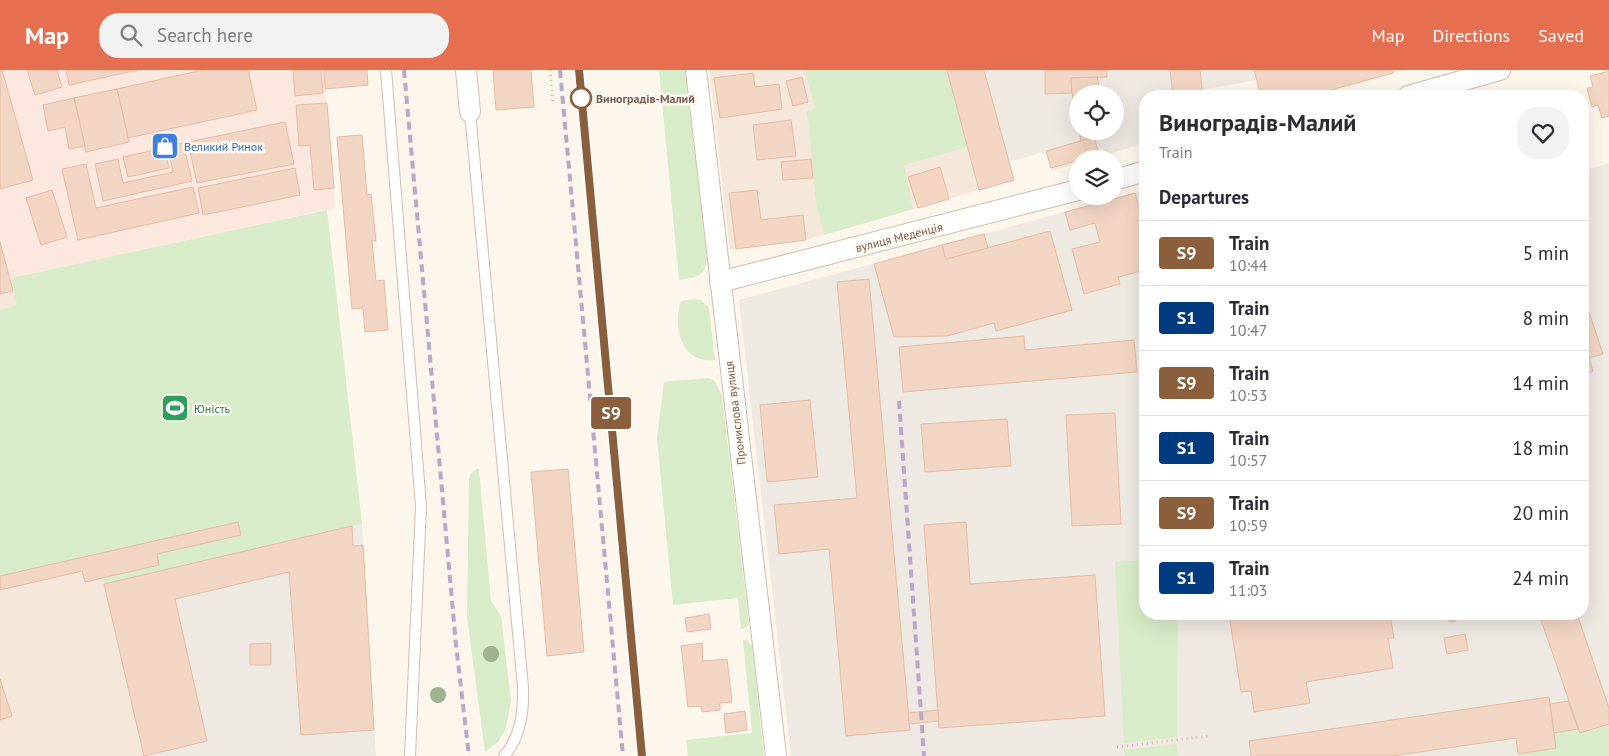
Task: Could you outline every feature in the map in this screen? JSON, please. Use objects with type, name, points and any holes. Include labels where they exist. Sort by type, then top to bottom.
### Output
[{"type":"street","points":[[466,70],[470,112]]},
{"type":"street","name":"Промислова вулиця","points":[[696,70],[776,756]]},
{"type":"street","points":[[1429,90],[1500,70]]},
{"type":"street","points":[[1124,177],[1139,173]]},
{"type":"street","name":"вулиця Меденція","points":[[720,282],[1069,192]]},
{"type":"lane","points":[[386,70],[421,506],[410,756]]},
{"type":"lane","points":[[470,112],[523,687],[522,720],[513,743],[504,756]]},
{"type":"path","points":[[550,70],[553,104]]},
{"type":"path","points":[[1117,747],[1209,736]]},
{"type":"shaded area","name":"Великий Ринок","points":[[0,70],[324,70],[335,208],[11,278],[0,236]]},
{"type":"shaded area","points":[[709,70],[947,70],[979,190],[806,240],[730,250]]},
{"type":"shaded area","points":[[947,70],[1406,70],[1331,90],[1259,90],[1256,80],[1202,90],[1139,90],[1139,145],[1122,150],[1069,150],[1069,166],[1052,171],[1046,151],[1009,162],[1014,180],[979,190]]},
{"type":"shaded area","points":[[1609,163],[1609,756],[791,756],[739,300],[1090,205],[1124,205],[1124,196],[1139,192],[1139,620],[1589,620],[1589,169]]},
{"type":"shaded area","points":[[0,236],[18,306],[0,310]]},
{"type":"shaded area","points":[[362,524],[376,756],[144,756],[104,584]]},
{"type":"shaded area","points":[[82,571],[103,578],[144,756],[0,756],[0,590]]},
{"type":"green space","points":[[659,70],[685,70],[707,259],[704,270],[698,276],[679,280]]},
{"type":"green space","points":[[805,70],[947,70],[968,147],[904,165],[913,209],[824,235],[816,203],[807,111],[815,108]]},
{"type":"green space","name":"Юність","points":[[327,210],[362,524],[104,584],[103,578],[85,582],[82,571],[0,590],[0,310],[17,305],[11,278]]},
{"type":"green space","points":[[701,300],[709,308],[715,360],[703,360],[694,356],[682,342],[679,332],[678,311],[681,301]]},
{"type":"green space","points":[[708,378],[715,381],[722,396],[749,623],[747,627],[741,629],[738,598],[673,605],[657,438],[664,382]]},
{"type":"green space","points":[[476,469],[479,469],[491,601],[501,616],[511,701],[506,728],[498,742],[485,752],[467,617],[469,480],[470,475]]},
{"type":"green space","points":[[1139,560],[1139,620],[1178,620],[1177,737],[1124,743],[1115,562]]},
{"type":"green space","points":[[743,640],[752,645],[764,756],[688,756],[686,740],[752,733]]},
{"type":"green space","points":[[1609,724],[1609,756],[1519,756],[1518,754],[1556,748],[1554,733],[1578,729],[1580,733]]},
{"type":"green space","points":[[1177,744],[1178,756],[1125,756],[1124,750]]},
{"type":"building","points":[[0,70],[2,70],[33,180],[0,189]]},
{"type":"building","points":[[27,70],[57,70],[62,87],[35,95]]},
{"type":"building","points":[[66,70],[138,70],[69,85]]},
{"type":"building","points":[[203,70],[248,70],[257,110],[128,138],[117,89]]},
{"type":"building","points":[[293,70],[321,70],[323,93],[295,96]]},
{"type":"building","points":[[324,70],[367,70],[368,85],[325,89]]},
{"type":"building","points":[[493,70],[531,70],[534,107],[496,110]]},
{"type":"building","points":[[947,70],[984,70],[1014,180],[979,190]]},
{"type":"building","points":[[1045,70],[1107,70],[1107,77],[1071,78],[1069,93],[1045,94]]},
{"type":"building","points":[[1170,70],[1200,70],[1202,90],[1172,90]]},
{"type":"building","points":[[1254,70],[1392,70],[1393,73],[1331,90],[1259,90]]},
{"type":"building","points":[[1609,71],[1609,116],[1602,118],[1598,105],[1592,107],[1587,88],[1593,87],[1590,76]]},
{"type":"building","points":[[753,73],[755,87],[779,84],[782,109],[720,118],[714,78]]},
{"type":"building","points":[[802,77],[808,102],[793,106],[786,81]]},
{"type":"building","points":[[1097,77],[1099,85],[1071,85],[1071,78]]},
{"type":"building","points":[[117,89],[129,142],[86,152],[74,98]]},
{"type":"building","points":[[74,98],[85,146],[69,149],[65,127],[48,131],[43,105]]},
{"type":"building","points":[[327,103],[334,188],[314,190],[310,145],[299,146],[296,105]]},
{"type":"building","points":[[791,120],[796,156],[757,160],[753,125]]},
{"type":"building","points":[[285,122],[294,164],[197,183],[188,142]]},
{"type":"building","points":[[362,135],[367,195],[371,194],[376,241],[372,241],[376,281],[384,280],[388,330],[365,332],[363,308],[352,309],[337,137]]},
{"type":"building","points":[[1084,140],[1095,140],[1098,150],[1069,150],[1069,163],[1051,168],[1046,151]]},
{"type":"building","points":[[183,143],[192,181],[103,201],[95,164],[118,159],[123,183],[173,172],[168,147]]},
{"type":"building","points":[[164,148],[169,168],[128,177],[123,157]]},
{"type":"building","points":[[811,159],[813,178],[783,180],[781,162]]},
{"type":"building","points":[[86,164],[96,208],[193,187],[199,213],[78,240],[62,169]]},
{"type":"building","points":[[940,167],[949,199],[918,208],[908,177]]},
{"type":"building","points":[[295,168],[300,195],[203,215],[198,188]]},
{"type":"building","points":[[52,190],[67,237],[41,245],[26,198]]},
{"type":"building","points":[[757,190],[761,220],[803,215],[806,240],[736,249],[729,193]]},
{"type":"building","points":[[1135,193],[1139,207],[1139,272],[1118,277],[1120,284],[1084,294],[1072,249],[1100,242],[1095,223],[1070,230],[1065,212],[1091,205],[1124,205],[1124,196]]},
{"type":"building","points":[[1050,231],[1072,310],[996,331],[994,323],[947,336],[894,337],[874,264],[942,245],[946,259]]},
{"type":"building","points":[[984,234],[988,248],[946,259],[942,245]]},
{"type":"building","points":[[0,242],[13,291],[0,294]]},
{"type":"building","points":[[869,279],[910,730],[846,736],[829,549],[779,554],[774,505],[857,498],[837,282]]},
{"type":"building","points":[[1589,312],[1603,354],[1589,358]]},
{"type":"building","points":[[1024,336],[1025,350],[1134,340],[1137,372],[903,392],[899,347]]},
{"type":"building","points":[[1589,358],[1593,371],[1589,372]]},
{"type":"building","points":[[810,400],[818,477],[767,482],[760,405]]},
{"type":"building","points":[[1115,413],[1121,524],[1072,526],[1066,415]]},
{"type":"building","points":[[1007,419],[1011,466],[925,472],[921,424]]},
{"type":"building","points":[[568,469],[584,652],[547,656],[531,472]]},
{"type":"building","points":[[238,522],[241,535],[157,554],[159,565],[85,582],[82,571],[0,590],[0,576]]},
{"type":"building","points":[[966,522],[970,584],[1095,575],[1105,716],[939,728],[924,525]]},
{"type":"building","points":[[352,526],[353,546],[363,545],[374,730],[301,735],[289,572],[175,599],[207,741],[144,756],[104,584]]},
{"type":"building","points":[[709,614],[711,629],[687,632],[685,618]]},
{"type":"building","points":[[1230,620],[1391,620],[1394,638],[1388,638],[1393,668],[1306,682],[1310,703],[1254,712],[1251,691],[1241,692]]},
{"type":"building","points":[[1541,620],[1579,620],[1609,708],[1609,724],[1580,733]]},
{"type":"building","points":[[1465,634],[1468,650],[1447,654],[1444,638]]},
{"type":"building","points":[[271,643],[271,665],[250,665],[250,644]]},
{"type":"building","points":[[702,643],[703,661],[727,659],[732,702],[720,703],[720,710],[702,712],[701,706],[688,707],[681,646]]},
{"type":"building","points":[[0,679],[12,716],[0,720]]},
{"type":"building","points":[[1549,697],[1556,748],[1518,754],[1516,738],[1392,756],[1251,756],[1249,741]]},
{"type":"building","points":[[1568,701],[1578,729],[1554,733],[1550,704]]},
{"type":"building","points":[[938,710],[939,721],[909,724],[908,713]]},
{"type":"building","points":[[745,711],[747,730],[726,733],[724,714]]},
{"type":"railway","points":[[404,70],[456,645],[469,756]]},
{"type":"railway","points":[[560,70],[623,756]]},
{"type":"railway","points":[[579,70],[642,756]]},
{"type":"railway","points":[[899,401],[924,756]]},
{"type":"train","name":"S9","points":[[579,70],[642,756]]},
{"type":"place","name":"Виноградів-Малий","points":[[581,98]]},
{"type":"place","name":"Великий Ринок","points":[[165,146]]},
{"type":"place","name":"Юність","points":[[175,408]]}]
